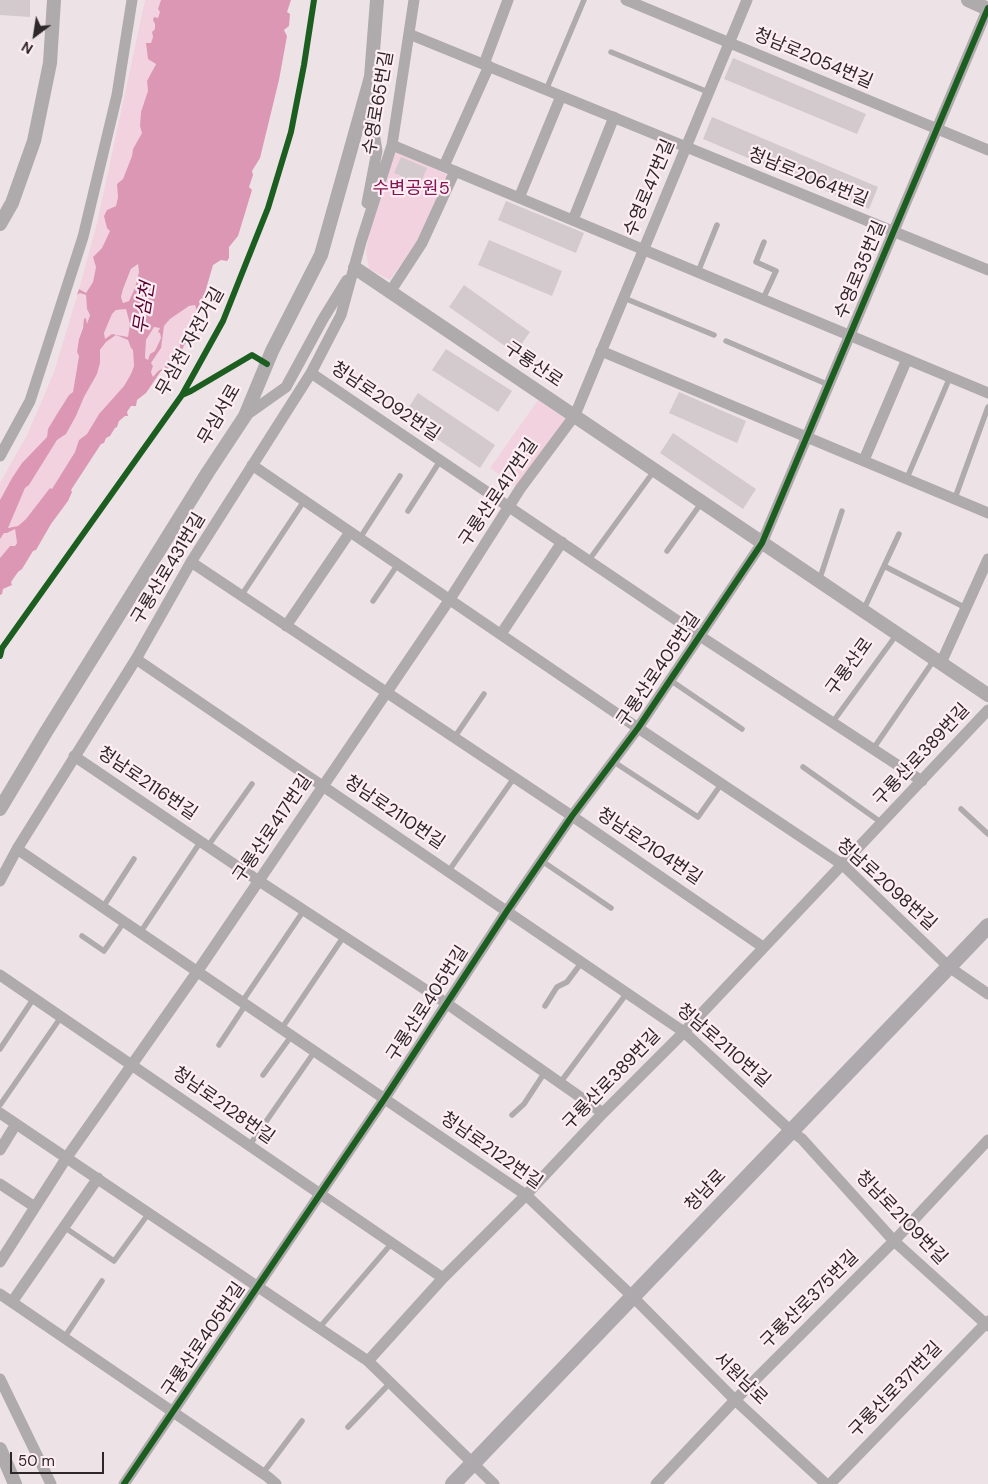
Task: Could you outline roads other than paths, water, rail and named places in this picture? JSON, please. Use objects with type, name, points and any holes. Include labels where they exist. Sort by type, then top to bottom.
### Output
[{"type":"main road","name":"청남로","points":[[453,1484],[988,926]]},
{"type":"street","points":[[0,224],[12,204],[34,141],[50,63],[54,0]]},
{"type":"street","points":[[0,456],[30,401],[83,237],[117,95],[132,0]]},
{"type":"street","name":"무심서로","points":[[0,809],[208,472],[245,416],[272,351],[321,255],[371,77],[377,0]]},
{"type":"street","name":"수영로65번길","points":[[355,268],[361,242],[392,145],[414,0]]},
{"type":"street","points":[[444,166],[487,65],[508,0]]},
{"type":"street","name":"청남로2054번길","points":[[626,0],[988,150]]},
{"type":"street","name":"수영로47번길","points":[[575,415],[747,0]]},
{"type":"street","points":[[968,0],[988,9]]},
{"type":"street","name":"수영로35번길","points":[[762,543],[988,9]]},
{"type":"street","name":"청남로2064번길","points":[[409,34],[988,270]]},
{"type":"street","points":[[245,416],[286,386],[323,319],[355,268],[377,152],[372,115],[371,77]]},
{"type":"street","points":[[519,198],[561,96]]},
{"type":"street","points":[[572,220],[614,117]]},
{"type":"street","points":[[392,145],[988,393]]},
{"type":"street","points":[[390,292],[422,243],[455,171]]},
{"type":"street","name":"구룡산로","points":[[355,268],[988,694]]},
{"type":"street","name":"구룡산로431번길","points":[[0,881],[3,870],[136,659],[191,562],[311,373],[341,315],[355,268]]},
{"type":"street","points":[[601,351],[988,513]]},
{"type":"street","points":[[864,460],[907,359]]},
{"type":"street","name":"청남로2092번길","points":[[311,373],[700,636],[922,781]]},
{"type":"street","name":"구룡산로417번길","points":[[0,1262],[67,1157],[198,972],[450,599],[520,489],[575,415]]},
{"type":"street","name":"청남로2098번길","points":[[252,465],[843,865],[949,967],[988,994]]},
{"type":"street","points":[[286,626],[316,582],[355,535]]},
{"type":"street","points":[[501,634],[562,542]]},
{"type":"street","name":"구룡산로405번길","points":[[124,1484],[258,1288],[572,816],[638,728],[762,543]]},
{"type":"street","points":[[938,661],[966,608],[988,559]]},
{"type":"street","name":"청남로2104번길","points":[[191,562],[572,816],[764,947]]},
{"type":"street","name":"청남로2110번길","points":[[136,659],[684,1032],[792,1131]]},
{"type":"street","name":"구룡산로389번길","points":[[368,1361],[443,1278],[684,1032],[988,710]]},
{"type":"street","name":"청남로2116번길","points":[[74,756],[259,881],[446,1003],[603,1113]]},
{"type":"street","name":"청남로2122번길","points":[[17,849],[526,1195],[633,1297]]},
{"type":"street","name":"청남로2128번길","points":[[0,975],[443,1278]]},
{"type":"street","points":[[0,1113],[368,1361],[494,1484]]},
{"type":"street","points":[[0,1150],[16,1124]]},
{"type":"street","name":"청남로2109번길","points":[[792,1131],[802,1139],[894,1241],[987,1324]]},
{"type":"street","name":"구룡산로375번길","points":[[656,1484],[735,1400],[894,1241],[988,1140]]},
{"type":"street","points":[[12,1302],[98,1178]]},
{"type":"street","points":[[0,1184],[35,1207]]},
{"type":"street","points":[[0,1294],[276,1484]]},
{"type":"street","name":"서원남로","points":[[633,1297],[735,1400],[826,1484]]},
{"type":"street","name":"구룡산로371번길","points":[[830,1484],[987,1324]]},
{"type":"street","points":[[0,1379],[51,1484]]},
{"type":"street","points":[[0,1449],[15,1484]]},
{"type":"lane","points":[[546,90],[584,0]]},
{"type":"lane","points":[[611,52],[708,92]]},
{"type":"lane","points":[[698,272],[717,225]]},
{"type":"lane","points":[[763,299],[776,271],[756,262],[764,242]]},
{"type":"lane","points":[[623,298],[714,335]]},
{"type":"lane","points":[[726,340],[829,385]]},
{"type":"lane","points":[[907,478],[950,377]]},
{"type":"lane","points":[[955,498],[988,407]]},
{"type":"lane","name":"청남로2092번길","points":[[408,512],[441,460]]},
{"type":"lane","points":[[589,560],[654,470]]},
{"type":"lane","points":[[355,535],[400,476]]},
{"type":"lane","points":[[241,596],[304,501]]},
{"type":"lane","points":[[667,551],[702,502]]},
{"type":"lane","points":[[819,581],[842,511]]},
{"type":"lane","name":"구룡산로","points":[[863,611],[898,534]]},
{"type":"lane","points":[[373,601],[398,564]]},
{"type":"lane","points":[[884,566],[966,608]]},
{"type":"lane","name":"구룡산로","points":[[832,723],[897,634]]},
{"type":"lane","points":[[873,749],[938,661]]},
{"type":"lane","name":"구룡산로405번길","points":[[670,680],[742,728]]},
{"type":"lane","points":[[454,738],[484,694]]},
{"type":"lane","points":[[614,762],[698,817],[722,783]]},
{"type":"lane","name":"구룡산로389번길","points":[[803,767],[882,823]]},
{"type":"lane","points":[[448,872],[514,778]]},
{"type":"lane","name":"청남로2116번길","points":[[140,933],[169,889],[252,784]]},
{"type":"lane","points":[[961,809],[988,834]]},
{"type":"lane","points":[[103,907],[134,859]]},
{"type":"lane","points":[[542,861],[611,908]]},
{"type":"lane","points":[[219,1045],[304,910]]},
{"type":"lane","points":[[82,936],[104,951],[124,922]]},
{"type":"lane","points":[[282,1028],[344,936]]},
{"type":"lane","points":[[544,1006],[557,987],[567,982],[582,962]]},
{"type":"lane","points":[[560,1082],[627,993]]},
{"type":"lane","points":[[1,1047],[34,998]]},
{"type":"lane","points":[[0,1104],[61,1017]]},
{"type":"lane","points":[[263,1075],[292,1035]]},
{"type":"lane","points":[[249,1146],[315,1051]]},
{"type":"lane","points":[[512,1115],[524,1104],[545,1072]]},
{"type":"lane","points":[[64,1228],[114,1261],[149,1213]]},
{"type":"lane","points":[[319,1328],[392,1243]]},
{"type":"lane","points":[[64,1338],[102,1281]]},
{"type":"lane","points":[[348,1427],[390,1383]]},
{"type":"lane","points":[[262,1473],[302,1421]]},
{"type":"water","name":"무심천","points":[[161,0],[291,0],[287,12],[290,14],[289,26],[284,30],[287,36],[279,80],[260,158],[252,171],[253,175],[249,187],[252,190],[238,236],[229,247],[229,258],[227,261],[221,260],[213,265],[192,337],[184,345],[181,354],[165,372],[161,371],[146,393],[137,400],[136,406],[131,406],[127,412],[128,416],[119,421],[110,436],[101,444],[71,490],[68,501],[51,524],[36,550],[33,551],[11,582],[12,585],[3,589],[0,595],[0,558],[10,546],[15,546],[17,543],[15,529],[4,533],[0,539],[0,500],[22,463],[47,437],[48,429],[69,395],[73,392],[79,356],[77,352],[79,339],[84,319],[86,318],[87,324],[90,315],[87,309],[86,295],[80,293],[77,295],[79,289],[86,293],[93,282],[96,267],[93,257],[102,248],[110,231],[107,228],[104,216],[107,210],[116,206],[118,197],[117,184],[123,179],[133,149],[142,133],[140,126],[141,112],[148,91],[147,81],[156,64],[148,59],[146,43],[151,43],[152,32],[155,29],[153,20],[154,17],[158,18],[160,12],[158,9]],"holes":[[[138,264],[139,272],[135,288],[129,301],[123,303],[121,297],[131,269]],[[195,305],[198,314],[191,330],[180,343],[180,349],[175,356],[153,377],[151,372],[153,366],[151,363],[161,348],[164,326],[170,319],[189,306]],[[126,309],[130,324],[128,337],[112,334],[105,339],[104,333],[112,314],[116,310]],[[154,327],[160,328],[158,332],[161,338],[155,351],[150,354],[148,360],[145,358],[146,340]],[[116,335],[128,340],[133,350],[134,366],[131,374],[124,386],[99,414],[87,434],[79,440],[75,452],[52,489],[50,488],[26,519],[18,526],[8,528],[25,488],[29,485],[57,440],[66,434],[76,416],[97,374],[100,363],[100,350],[106,342]]]},
{"type":"park label","name":"수변공원5","points":[[411,189]]}]
